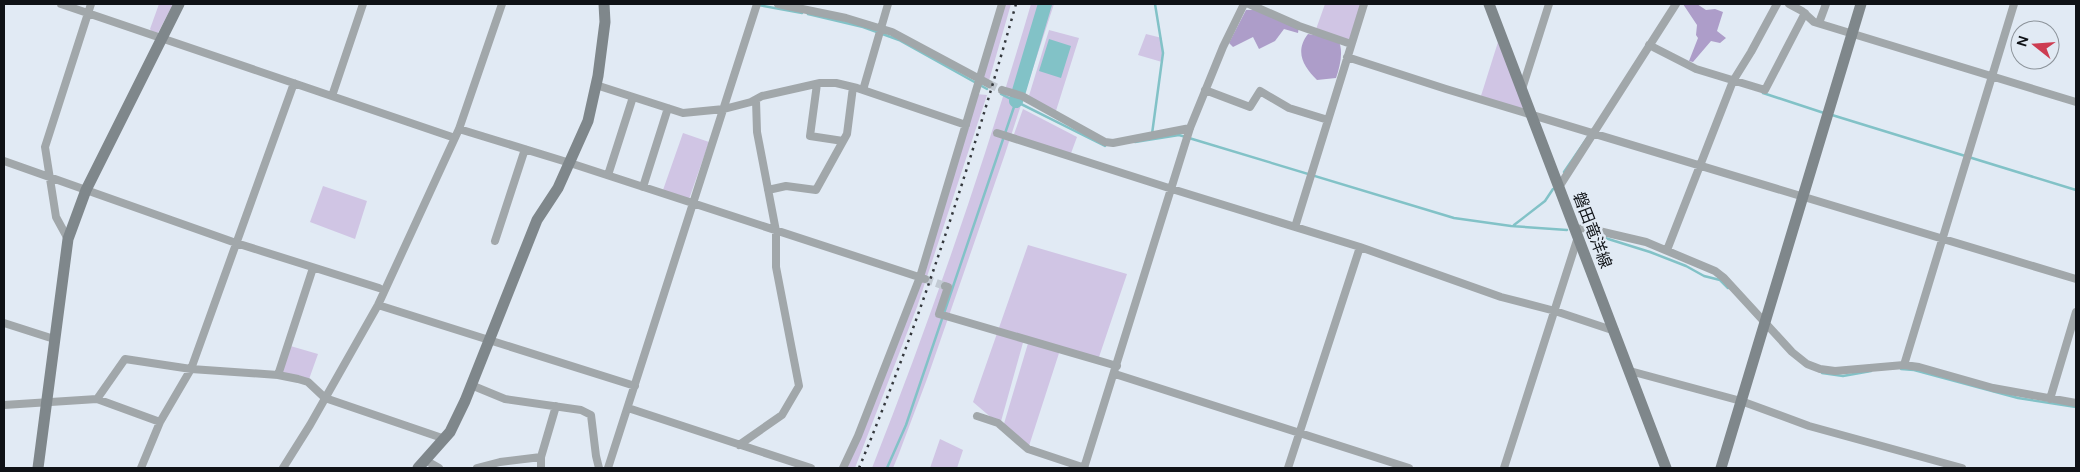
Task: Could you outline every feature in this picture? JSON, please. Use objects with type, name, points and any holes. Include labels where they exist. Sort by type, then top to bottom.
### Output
[{"type":"street","points":[[61,4],[455,138]]},
{"type":"street","points":[[68,239],[56,217],[45,147],[91,4]]},
{"type":"street","points":[[38,468],[68,239],[86,190],[179,4]]},
{"type":"street","points":[[332,96],[363,4]]},
{"type":"street","points":[[283,468],[378,305],[459,129],[502,4]]},
{"type":"street","points":[[439,468],[422,464],[450,432],[471,385],[537,220],[558,188],[588,121],[596,85],[605,22],[604,4]]},
{"type":"street","points":[[608,468],[757,4]]},
{"type":"street","points":[[778,4],[846,18],[881,28],[989,84]]},
{"type":"street","points":[[863,90],[888,4]]},
{"type":"street","points":[[843,468],[923,278],[1002,4]]},
{"type":"street","points":[[977,416],[998,423],[1028,448],[1085,468],[1190,128],[1244,4]]},
{"type":"street","points":[[1249,4],[1298,26],[1351,44]]},
{"type":"street","points":[[1295,227],[1364,4]]},
{"type":"street","name":"磐田竜洋線","points":[[1489,4],[1666,468]]},
{"type":"street","points":[[1522,89],[1549,4]]},
{"type":"street","points":[[1559,187],[1676,4]]},
{"type":"street","points":[[1667,250],[1733,80],[1751,52],[1776,4]]},
{"type":"street","points":[[1789,4],[1805,13],[1814,22],[2076,102]]},
{"type":"street","points":[[1819,23],[1826,4]]},
{"type":"street","points":[[1721,468],[1862,4]]},
{"type":"street","points":[[1904,365],[2014,4]]},
{"type":"street","points":[[1649,45],[1696,70],[1765,90],[1805,13]]},
{"type":"street","points":[[1347,57],[1446,89],[2076,279]]},
{"type":"street","points":[[596,85],[683,113],[724,109],[756,100],[762,96],[817,84],[836,83],[863,90],[966,125]]},
{"type":"street","points":[[141,468],[160,422],[192,369],[294,84]]},
{"type":"street","points":[[817,84],[810,136],[843,141]]},
{"type":"street","points":[[768,190],[786,186],[816,190],[847,134],[853,87]]},
{"type":"street","points":[[1002,90],[1022,96],[1105,142],[1113,143],[1190,128]]},
{"type":"street","points":[[1206,90],[1250,108],[1260,91],[1289,108],[1328,120]]},
{"type":"street","points":[[608,175],[633,97]]},
{"type":"street","points":[[739,445],[782,415],[799,386],[776,267],[776,231],[757,132],[756,100]]},
{"type":"street","points":[[643,187],[668,108]]},
{"type":"street","points":[[459,129],[570,162],[923,278]]},
{"type":"street","points":[[997,132],[1172,190],[1360,247],[1501,297],[1555,311],[1615,331]]},
{"type":"street","points":[[495,242],[524,149]]},
{"type":"street","points":[[4,161],[236,243],[379,288]]},
{"type":"street","points":[[1504,468],[1555,311],[1577,232],[1586,228],[1621,235],[1667,250],[1715,271],[1724,278],[1792,352],[1807,364],[1820,369],[1835,372],[1904,365],[1993,388],[2076,403]]},
{"type":"street","points":[[1288,468],[1360,247]]},
{"type":"street","points":[[278,375],[314,268]]},
{"type":"street","points":[[944,286],[948,287],[939,314],[1117,366]]},
{"type":"street","points":[[378,305],[634,386]]},
{"type":"street","points":[[2050,399],[2076,312]]},
{"type":"street","points":[[4,322],[54,339]]},
{"type":"street","points":[[97,399],[125,358],[192,369],[278,375],[308,382],[325,398],[445,439]]},
{"type":"street","points":[[1630,371],[1741,401],[1809,426],[1962,468]]},
{"type":"street","points":[[1115,374],[1409,468]]},
{"type":"street","points":[[471,385],[505,399],[581,410],[590,415],[596,456],[600,468]]},
{"type":"street","points":[[4,405],[47,404],[97,399],[160,422]]},
{"type":"street","points":[[541,468],[541,457],[556,406]]},
{"type":"street","points":[[628,408],[811,468]]},
{"type":"street","points":[[477,468],[500,462],[541,457]]},
{"type":"shaded area","points":[[159,4],[173,4],[155,36],[150,29]]},
{"type":"shaded area","points":[[1002,4],[1011,4],[988,84],[980,79]]},
{"type":"shaded area","points":[[1031,4],[1054,4],[1005,154],[927,379],[893,468],[872,468],[957,238]]},
{"type":"shaded area","points":[[1325,4],[1364,4],[1351,44],[1315,32]]},
{"type":"shaded area","points":[[1683,4],[1697,4],[1706,10],[1715,9],[1723,12],[1717,31],[1726,38],[1720,43],[1711,41],[1693,62],[1689,61],[1698,38],[1696,35],[1697,25]]},
{"type":"shaded area","points":[[1246,10],[1262,10],[1299,26],[1298,33],[1284,29],[1275,41],[1259,49],[1253,37],[1233,47],[1229,43]]},
{"type":"shaded area","points":[[1049,30],[1079,38],[1055,114],[1028,99]]},
{"type":"shaded area","points":[[1146,34],[1162,38],[1162,62],[1138,55]]},
{"type":"shaded area","points":[[1308,34],[1338,39],[1341,53],[1336,78],[1317,80],[1308,70],[1301,53]]},
{"type":"shaded area","points":[[1498,42],[1525,109],[1480,99]]},
{"type":"shaded area","points":[[976,94],[987,95],[917,307],[855,468],[843,468],[919,278]]},
{"type":"shaded area","points":[[1023,109],[1077,137],[1070,156],[1013,137]]},
{"type":"shaded area","points":[[683,133],[709,142],[688,202],[663,190]]},
{"type":"shaded area","points":[[323,186],[367,201],[355,239],[310,222]]},
{"type":"shaded area","points":[[1028,245],[1127,274],[1098,360],[1060,350],[1028,449],[1003,427],[1029,340],[1024,339],[1000,425],[973,402]]},
{"type":"shaded area","points":[[287,345],[318,354],[308,382],[278,375]]},
{"type":"shaded area","points":[[940,439],[963,450],[957,468],[930,468]]},
{"type":"water","points":[[1049,39],[1071,46],[1061,78],[1039,71]]},
{"type":"waterway","points":[[1016,101],[1045,4]]},
{"type":"waterway","points":[[1152,134],[1163,53],[1155,4]]},
{"type":"waterway","points":[[758,5],[802,13]]},
{"type":"waterway","points":[[808,14],[863,27],[899,40],[987,89]]},
{"type":"waterway","points":[[1763,93],[1824,113]]},
{"type":"waterway","points":[[1001,94],[1105,146]]},
{"type":"waterway","points":[[887,468],[906,425],[1016,101]]},
{"type":"waterway","points":[[1832,115],[2076,190]]},
{"type":"waterway","points":[[1564,172],[1590,134]]},
{"type":"waterway","points":[[1135,142],[1179,135],[1454,218],[1511,226],[1567,230]]},
{"type":"waterway","points":[[1514,225],[1545,201],[1553,189]]},
{"type":"waterway","points":[[1589,233],[1650,252],[1686,266],[1704,276],[1720,280],[1728,288]]},
{"type":"waterway","points":[[1901,369],[1914,370],[2018,398],[2076,407]]},
{"type":"waterway","points":[[1822,373],[1843,376],[1871,371]]},
{"type":"tunnel","points":[[989,84],[1002,90]]},
{"type":"tunnel","points":[[925,279],[945,286]]},
{"type":"railway","points":[[859,468],[904,354],[944,238],[1016,4]]}]
